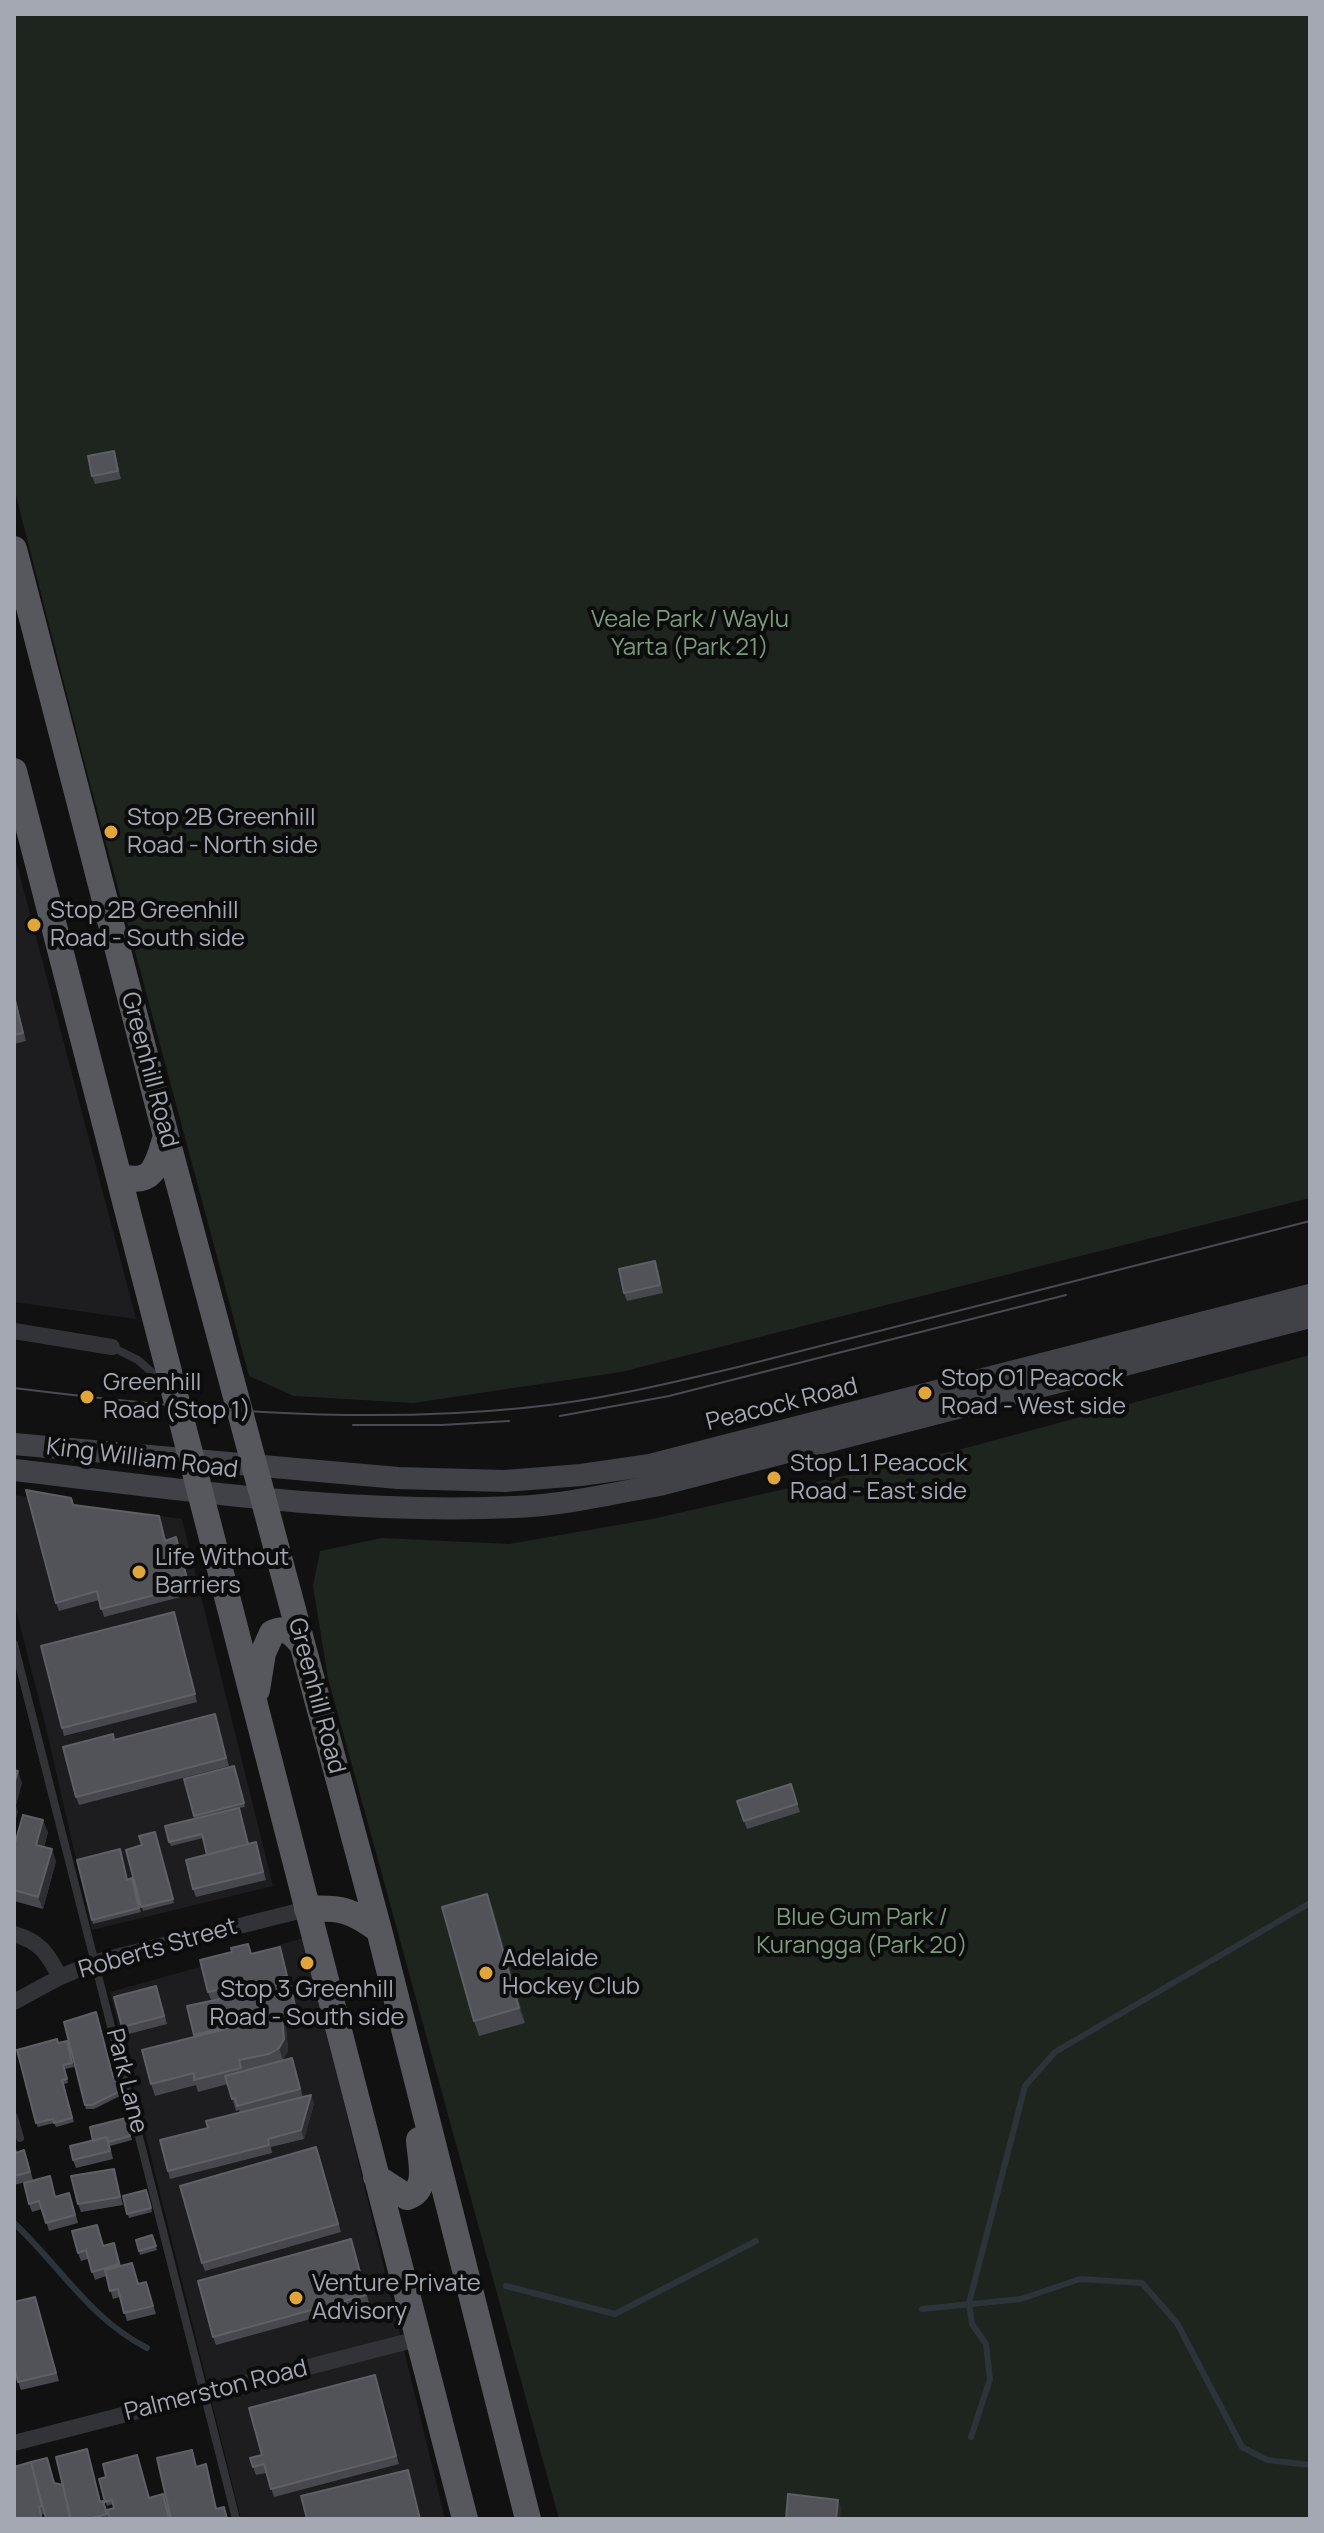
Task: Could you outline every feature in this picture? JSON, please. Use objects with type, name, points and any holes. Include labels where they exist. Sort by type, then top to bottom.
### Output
[{"type":"highway","name":"Greenhill Road","points":[[14,549],[166,1136],[379,1930],[528,2519]]},
{"type":"highway","points":[[14,771],[122,1177],[465,2519]]},
{"type":"highway","points":[[122,1177],[137,1181],[145,1178],[158,1164],[166,1136]]},
{"type":"highway","points":[[255,1702],[263,1653],[272,1633],[289,1630],[302,1644]]},
{"type":"highway","points":[[307,1909],[336,1907],[356,1914],[379,1930]]},
{"type":"highway","points":[[376,2177],[407,2197],[416,2194],[420,2189],[421,2175],[419,2137],[429,2129]]},
{"type":"main road","name":"Peacock Road","points":[[255,1465],[398,1478],[505,1481],[650,1465],[1310,1295]]},
{"type":"main road","name":"Peacock Road","points":[[263,1499],[448,1509],[519,1507],[589,1498],[659,1485],[1310,1317]]},
{"type":"main road","name":"King William Road","points":[[14,1444],[255,1465]]},
{"type":"main road","name":"King William Road","points":[[14,1470],[263,1499]]},
{"type":"street","points":[[14,1331],[112,1347]]},
{"type":"street","name":"Roberts Street","points":[[14,2002],[96,1962],[307,1909]]},
{"type":"street","points":[[14,1934],[33,1940],[47,1954],[60,1977]]},
{"type":"street","name":"Palmerston Road","points":[[14,2443],[417,2339]]},
{"type":"lane","points":[[112,1347],[153,1371],[177,1395]]},
{"type":"lane","name":"Park Lane","points":[[14,1644],[236,2519]]},
{"type":"lane","points":[[14,1688],[26,1690]]},
{"type":"lane","points":[[14,2117],[20,2138]]},
{"type":"shaded area","points":[[14,853],[62,1036],[136,1319],[14,1302]]},
{"type":"shaded area","points":[[14,1495],[182,1519],[273,1886],[92,1930],[14,1602]]},
{"type":"shaded area","points":[[304,1938],[445,2519],[241,2519],[110,1992]]},
{"type":"green space","name":"Veale Park / Waylu Yarta (Park 21)","points":[[14,14],[1310,14],[1310,1198],[621,1372],[413,1403],[294,1396],[249,1376],[14,488]]},
{"type":"green space","name":"Blue Gum Park / Kurangga (Park 20)","points":[[1310,1355],[1310,2519],[559,2519],[328,1678],[313,1586],[320,1551],[382,1538],[509,1544],[652,1519],[962,1449]]},
{"type":"building","points":[[114,451],[118,471],[92,476],[88,456]]},
{"type":"building","points":[[14,996],[23,1033],[14,1035]]},
{"type":"building","points":[[655,1261],[660,1285],[624,1293],[619,1269]]},
{"type":"building","points":[[26,1490],[71,1498],[73,1505],[159,1516],[165,1541],[176,1537],[189,1586],[101,1609],[97,1591],[56,1603]]},
{"type":"building","points":[[174,1612],[195,1694],[62,1728],[41,1646]]},
{"type":"building","points":[[215,1714],[226,1758],[76,1797],[63,1747],[113,1734],[114,1740]]},
{"type":"building","points":[[234,1766],[244,1803],[194,1816],[184,1779]]},
{"type":"building","points":[[791,1784],[797,1804],[744,1821],[737,1801]]},
{"type":"building","points":[[239,1808],[248,1844],[207,1855],[202,1834],[169,1842],[165,1826]]},
{"type":"building","points":[[23,1815],[43,1820],[36,1845],[52,1849],[38,1897],[14,1890],[14,1847]]},
{"type":"building","points":[[155,1832],[173,1899],[141,1907],[126,1850],[142,1845],[139,1836]]},
{"type":"building","points":[[256,1842],[263,1872],[193,1889],[186,1860]]},
{"type":"building","points":[[120,1849],[127,1880],[132,1878],[139,1908],[92,1920],[77,1860]]},
{"type":"building","name":"Adelaide Hockey Club","points":[[487,1894],[519,2008],[474,2021],[442,1907]]},
{"type":"building","points":[[248,1944],[251,1954],[280,1947],[286,1985],[290,1984],[296,2010],[194,2035],[187,2006],[220,1999],[218,1990],[208,1992],[200,1960],[232,1952],[231,1948]]},
{"type":"building","points":[[156,1986],[164,2016],[122,2027],[114,1997]]},
{"type":"building","points":[[96,2012],[113,2077],[120,2091],[92,2105],[85,2105],[64,2022]]},
{"type":"building","points":[[282,2015],[284,2039],[279,2048],[269,2054],[239,2060],[241,2068],[194,2080],[194,2073],[151,2084],[142,2050]]},
{"type":"building","points":[[57,2039],[58,2043],[67,2041],[72,2063],[63,2065],[67,2079],[62,2080],[72,2118],[54,2123],[53,2119],[36,2123],[17,2050]]},
{"type":"building","points":[[292,2058],[300,2089],[237,2106],[225,2076]]},
{"type":"building","points":[[311,2095],[301,2130],[268,2139],[269,2145],[168,2171],[160,2140],[208,2128],[206,2121]]},
{"type":"building","points":[[126,2118],[130,2136],[108,2142],[107,2137],[93,2141],[90,2127]]},
{"type":"building","points":[[107,2137],[110,2151],[73,2160],[70,2146]]},
{"type":"building","points":[[14,2146],[16,2153],[24,2150],[30,2172],[14,2176]]},
{"type":"building","points":[[316,2147],[338,2224],[202,2263],[180,2186]]},
{"type":"building","points":[[114,2169],[120,2197],[78,2204],[71,2176]]},
{"type":"building","points":[[50,2176],[55,2197],[69,2193],[75,2215],[46,2223],[39,2201],[29,2204],[24,2183]]},
{"type":"building","points":[[146,2190],[151,2208],[127,2214],[123,2196]]},
{"type":"building","points":[[97,2225],[103,2246],[114,2243],[119,2264],[92,2272],[86,2250],[78,2253],[72,2231]]},
{"type":"building","points":[[152,2235],[156,2246],[139,2251],[136,2240]]},
{"type":"building","points":[[351,2239],[366,2295],[213,2337],[198,2281]]},
{"type":"building","points":[[132,2263],[138,2284],[146,2282],[153,2306],[124,2313],[118,2289],[110,2291],[105,2270]]},
{"type":"building","points":[[35,2297],[56,2373],[18,2382],[14,2365],[14,2302]]},
{"type":"building","points":[[375,2375],[396,2456],[271,2489],[264,2464],[253,2467],[250,2458],[262,2455],[249,2408]]},
{"type":"building","points":[[87,2449],[100,2502],[103,2501],[107,2514],[71,2519],[56,2457]]},
{"type":"building","points":[[192,2450],[196,2467],[206,2464],[216,2509],[224,2507],[227,2519],[171,2519],[157,2458]]},
{"type":"building","points":[[137,2455],[149,2498],[163,2494],[169,2519],[110,2519],[107,2510],[114,2508],[112,2500],[105,2502],[99,2479],[106,2477],[103,2464]]},
{"type":"building","points":[[47,2458],[54,2483],[63,2485],[70,2519],[46,2519],[31,2462]]},
{"type":"building","points":[[31,2462],[42,2506],[39,2507],[42,2519],[14,2519],[14,2467]]},
{"type":"building","points":[[408,2470],[420,2519],[307,2519],[301,2496]]},
{"type":"building","points":[[788,2494],[838,2500],[836,2519],[786,2519]]},
{"type":"waterway","points":[[971,2437],[990,2379],[986,2344],[972,2324],[969,2303],[1025,2086],[1055,2052],[1310,1903]]},
{"type":"waterway","points":[[14,2223],[92,2307],[147,2348]]},
{"type":"waterway","points":[[506,2286],[615,2314],[756,2241]]},
{"type":"waterway","points":[[922,2309],[1021,2299],[1080,2279],[1142,2283],[1177,2323],[1242,2447],[1267,2460],[1310,2465]]},
{"type":"tram line","points":[[14,1388],[204,1408],[332,1415],[459,1413],[550,1405],[738,1367],[1310,1221]]},
{"type":"tram line","points":[[560,1416],[669,1396],[1066,1295]]},
{"type":"tram line","points":[[353,1425],[509,1421]]},
{"type":"place","name":"Stop 2B Greenhill Road - North side","points":[[111,832]]},
{"type":"place","name":"Stop 2B Greenhill Road - South side","points":[[34,925]]},
{"type":"place","name":"Stop O1 Peacock Road - West side","points":[[925,1393]]},
{"type":"place","name":"Greenhill Road (Stop 1)","points":[[87,1397]]},
{"type":"place","name":"Stop L1 Peacock Road - East side","points":[[774,1478]]},
{"type":"place","name":"Life Without Barriers","points":[[139,1572]]},
{"type":"place","name":"Stop 3 Greenhill Road - South side","points":[[307,1963]]},
{"type":"place","name":"Adelaide Hockey Club","points":[[486,1973]]},
{"type":"place","name":"Venture Private Advisory","points":[[296,2298]]}]
